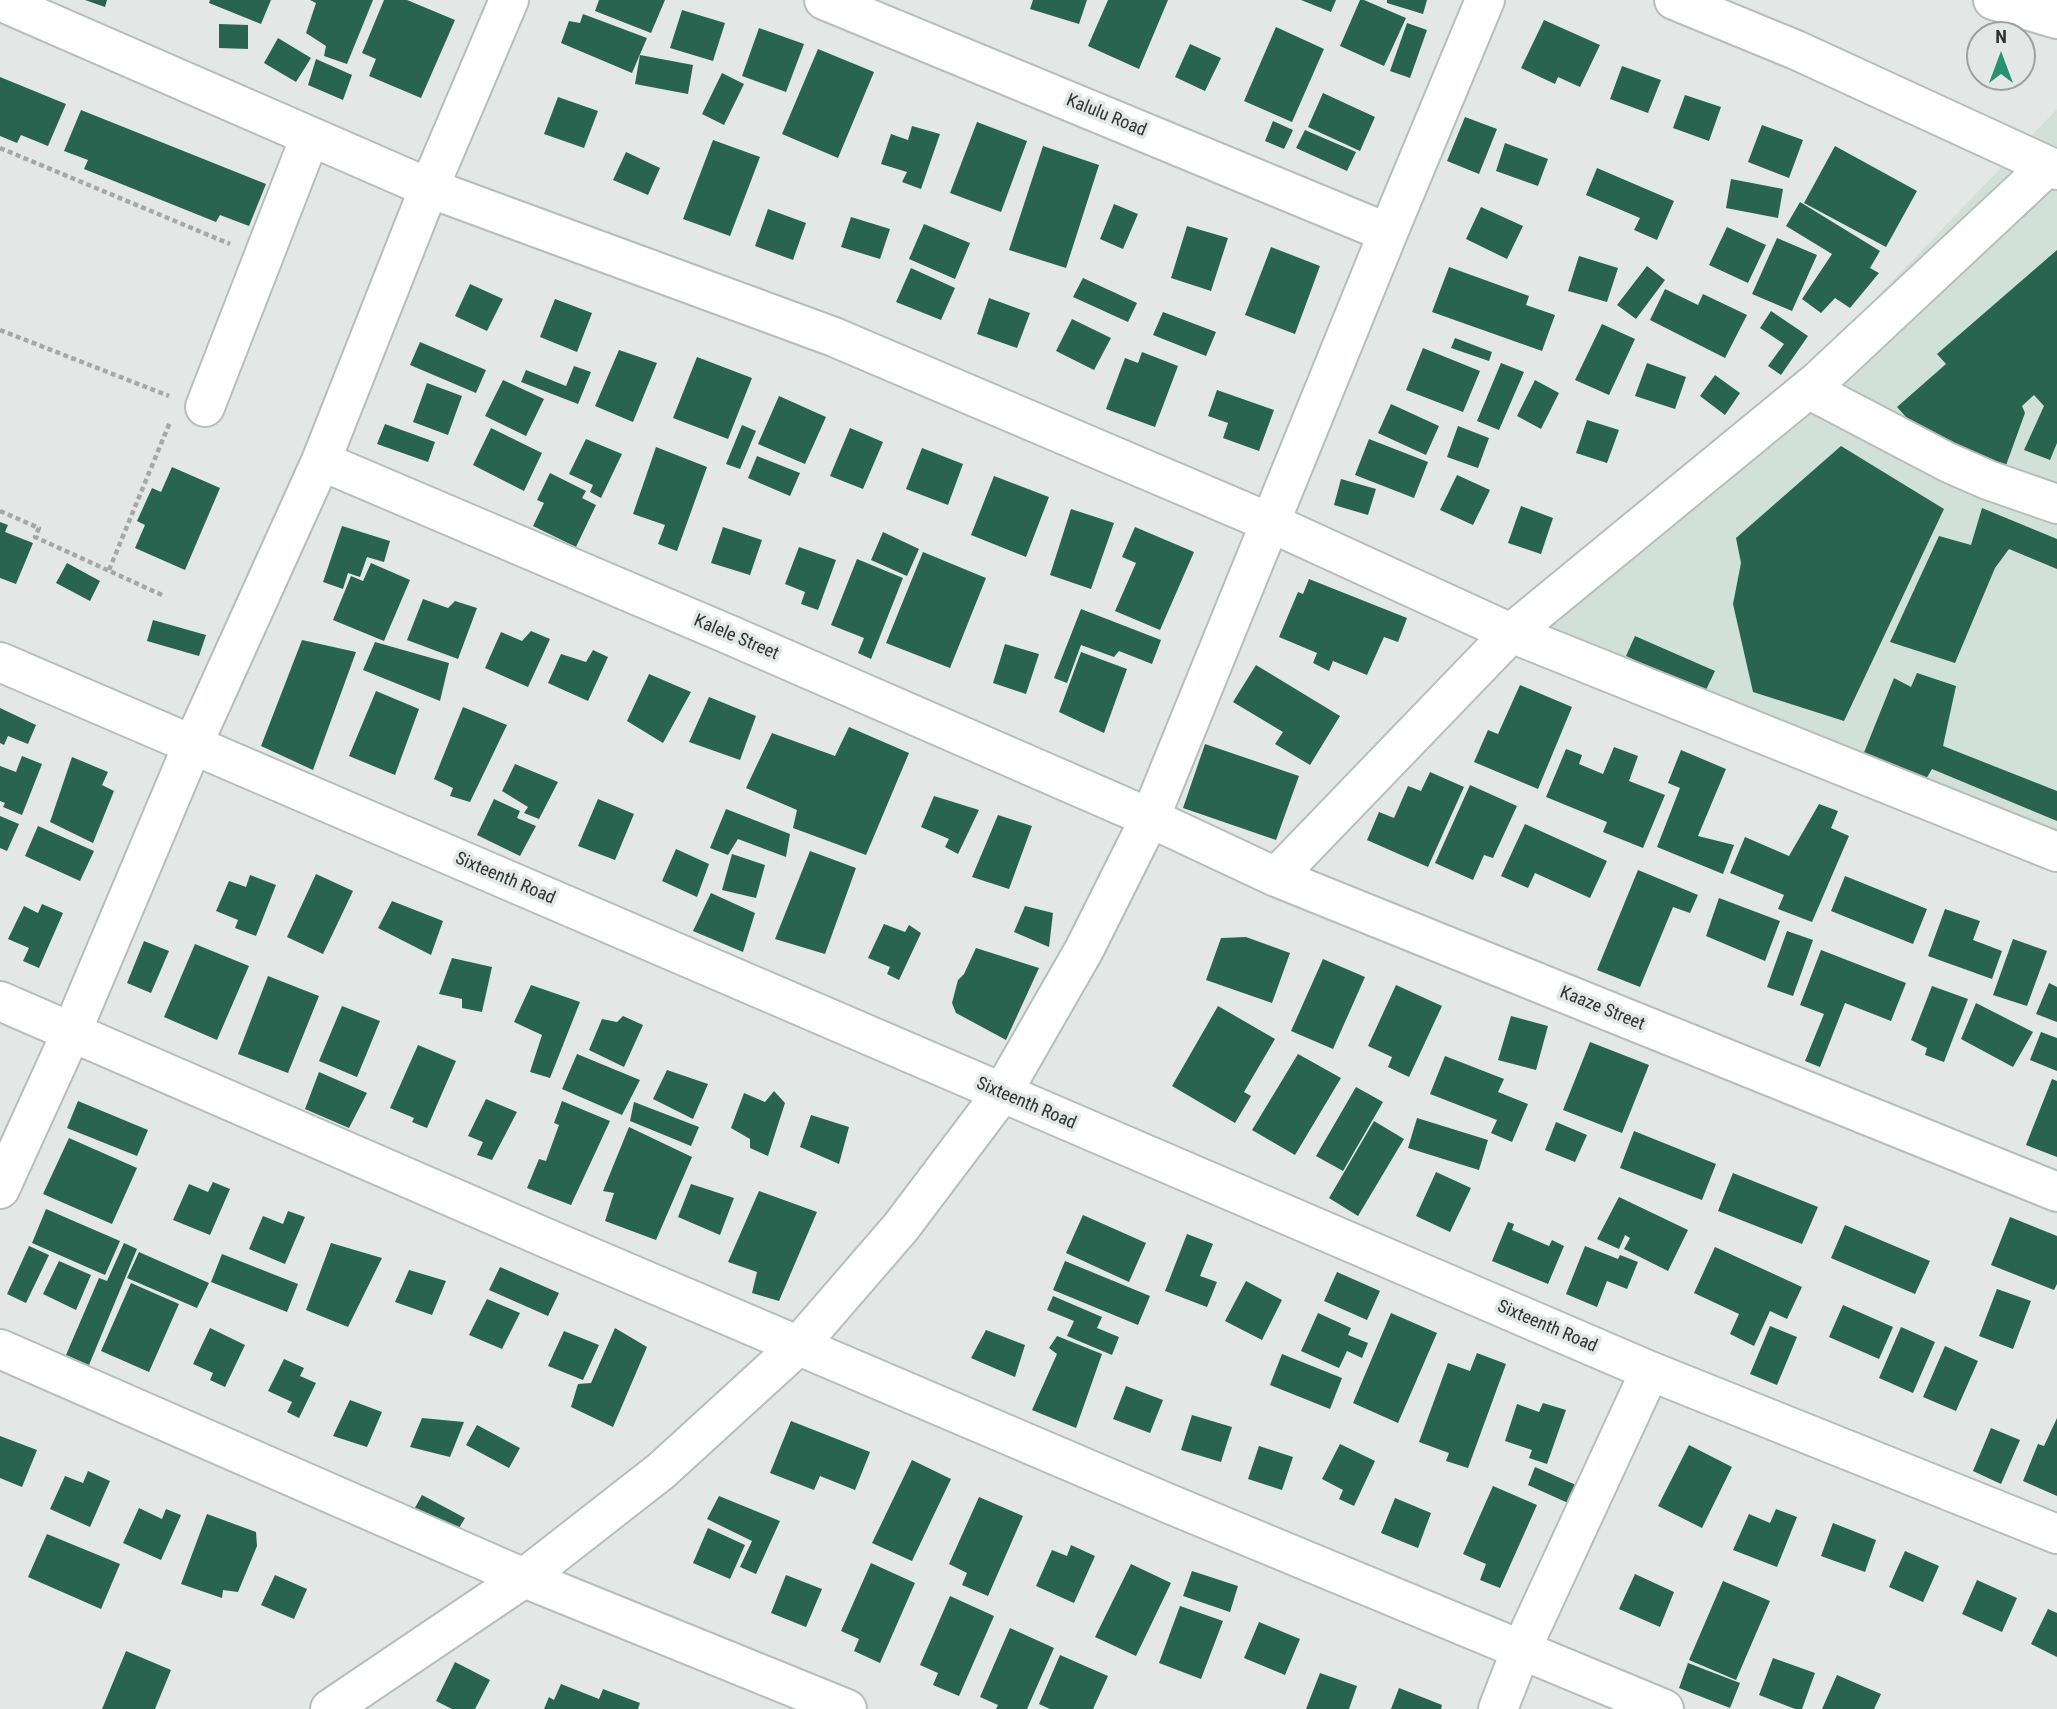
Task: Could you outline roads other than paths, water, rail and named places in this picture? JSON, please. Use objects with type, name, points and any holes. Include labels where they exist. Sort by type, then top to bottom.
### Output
[{"type":"street","points":[[0,1189],[72,1031],[193,744],[321,461],[429,188],[509,0]]},
{"type":"street","name":"Kalulu Road","points":[[824,0],[1388,233]]},
{"type":"street","points":[[330,1709],[524,1578],[661,1471],[799,1345],[901,1227],[1002,1093],[1084,950],[1150,818],[1485,0]]},
{"type":"street","points":[[1276,877],[1511,633],[1808,389],[2052,168],[1796,50],[1674,0]]},
{"type":"street","points":[[1993,0],[2057,19]]},
{"type":"street","points":[[0,1],[429,188],[834,337],[1270,523],[1511,633],[2057,852]]},
{"type":"street","points":[[205,407],[310,137]]},
{"type":"street","points":[[1808,389],[1947,462],[1988,480],[2057,504]]},
{"type":"street","name":"Kalele Street","points":[[321,461],[743,640],[1150,818]]},
{"type":"street","name":"Sixteenth Road","points":[[0,662],[1650,1371],[2057,1534]]},
{"type":"street","name":"Kaaze Street","points":[[1150,818],[1276,877],[2057,1192]]},
{"type":"street","points":[[0,1001],[540,1236],[1172,1505],[1664,1709]]},
{"type":"street","points":[[0,1349],[524,1578],[847,1709]]},
{"type":"street","points":[[1498,1709],[1521,1650],[1650,1371]]}]
